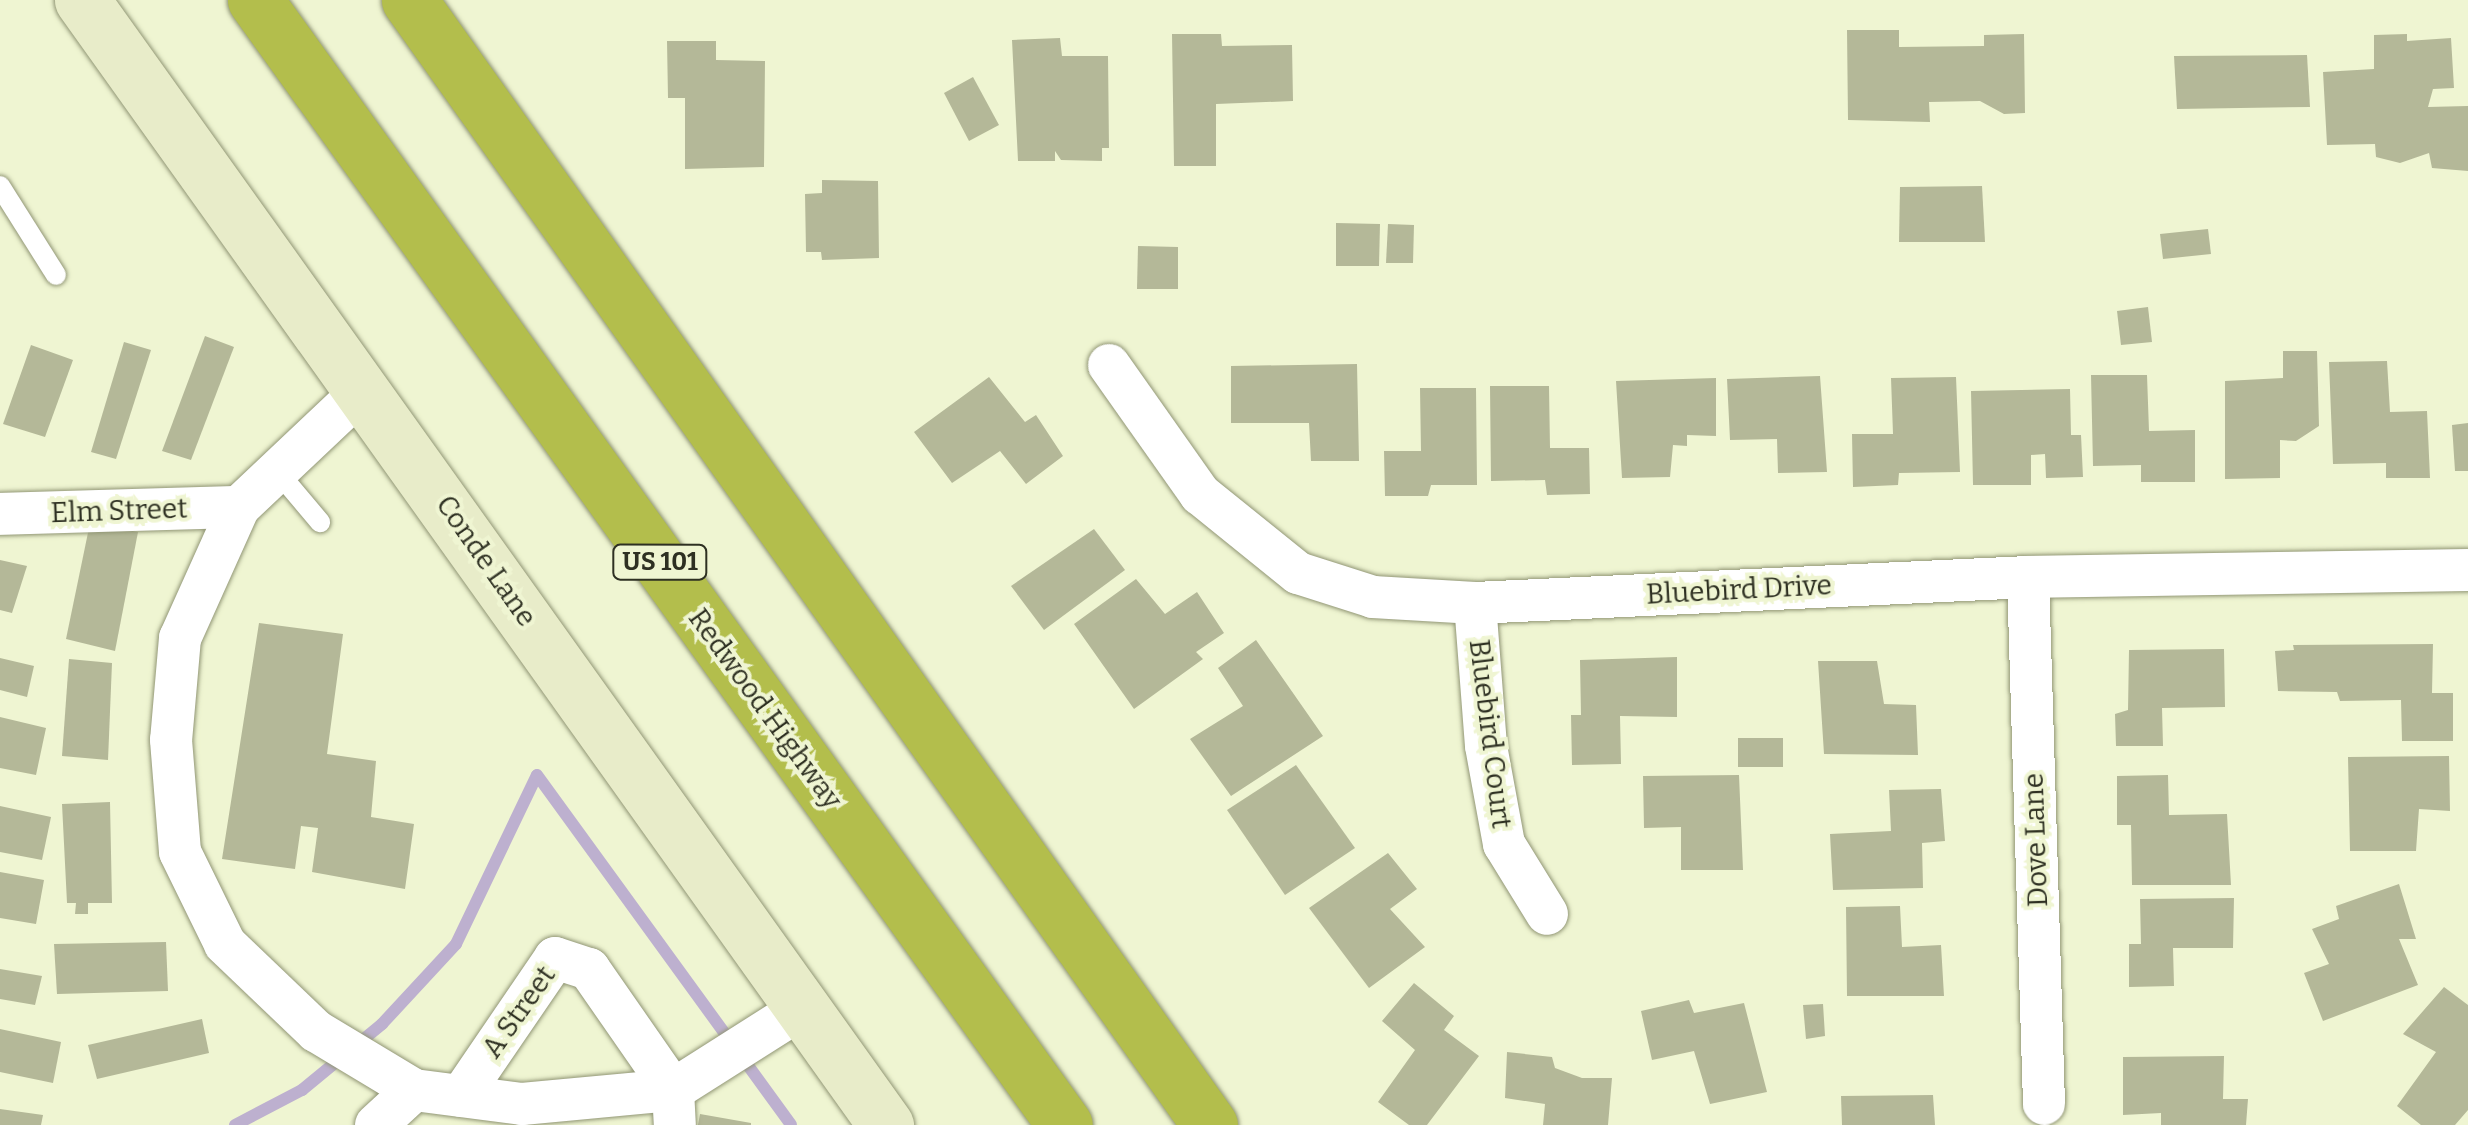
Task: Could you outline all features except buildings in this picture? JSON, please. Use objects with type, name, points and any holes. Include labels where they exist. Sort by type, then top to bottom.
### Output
[{"type":"highway","name":"Redwood Highway","points":[[255,0],[1066,1125]]},
{"type":"highway","points":[[409,0],[1210,1125]]},
{"type":"street","name":"Conde Lane","points":[[82,0],[364,388],[782,1022],[886,1125]]},
{"type":"street","name":"Bluebird Drive","points":[[1109,365],[1200,494],[1298,573],[1373,597],[1475,602],[2028,576],[2468,570]]},
{"type":"street","points":[[364,388],[239,507],[180,638],[171,740],[180,852],[225,944],[316,1031],[414,1090],[522,1104],[674,1108],[716,1063],[782,1022]]},
{"type":"street","name":"Elm Street","points":[[0,514],[239,507]]},
{"type":"street","name":"Dove Lane","points":[[2028,576],[2044,1104]]},
{"type":"street","name":"Bluebird Court","points":[[1475,602],[1486,746],[1504,844],[1546,914]]},
{"type":"street","name":"A Street","points":[[461,1096],[555,958],[589,968],[674,1108]]},
{"type":"street","points":[[376,1125],[414,1090]]},
{"type":"lane","points":[[0,186],[56,275]]},
{"type":"lane","points":[[277,471],[320,522]]},
{"type":"waterway","points":[[235,1125],[302,1090],[382,1024],[456,944],[537,775],[791,1125]]}]
